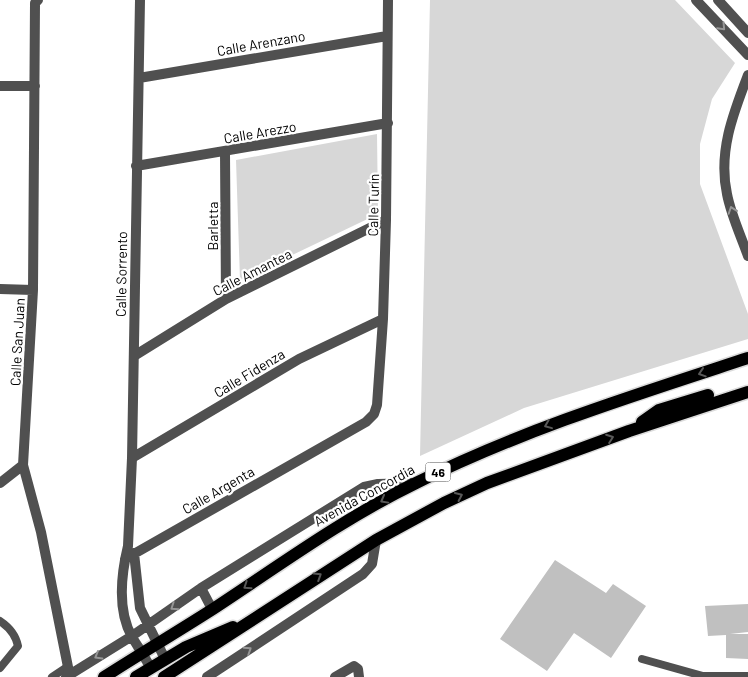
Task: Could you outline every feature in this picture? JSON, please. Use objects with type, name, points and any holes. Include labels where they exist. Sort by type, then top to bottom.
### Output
[{"type":"main road","name":"Avenida Concordia","points":[[104,677],[212,609],[317,538],[415,483],[488,449],[558,421],[748,358]]},
{"type":"main road","points":[[629,431],[659,410],[748,385]]},
{"type":"main road","name":"46","points":[[164,677],[376,540],[421,514],[487,483],[629,431],[748,392]]},
{"type":"main road","points":[[136,677],[164,659],[217,632],[247,622]]},
{"type":"street","name":"Calle Turín","points":[[376,410],[383,319],[386,220],[388,0]]},
{"type":"street","points":[[696,0],[748,55]]},
{"type":"street","points":[[718,0],[748,33]]},
{"type":"street","name":"Calle San Juan","points":[[34,1],[33,290],[23,465],[41,532],[68,674]]},
{"type":"street","name":"Calle Sorrento","points":[[142,1],[136,166],[129,553],[121,603],[132,636],[150,667]]},
{"type":"street","name":"Calle Arenzano","points":[[139,78],[387,36]]},
{"type":"street","points":[[748,75],[727,138],[724,176],[727,196],[748,256]]},
{"type":"street","points":[[0,86],[35,86]]},
{"type":"street","name":"Calle Arezzo","points":[[136,166],[388,124]]},
{"type":"street","name":"Barletta","points":[[225,152],[226,299]]},
{"type":"street","name":"Calle Amantea","points":[[134,356],[226,299],[386,220]]},
{"type":"street","points":[[0,290],[33,290]]},
{"type":"street","name":"Calle Fidenza","points":[[132,458],[299,359],[383,319]]},
{"type":"street","name":"Calle Argenta","points":[[129,553],[366,422],[376,410]]},
{"type":"street","points":[[0,483],[23,465]]},
{"type":"street","points":[[68,674],[132,636],[201,588],[364,487],[378,484],[415,483]]},
{"type":"street","points":[[207,677],[363,574],[372,564],[376,540]]},
{"type":"street","points":[[129,553],[137,597],[147,626],[164,659]]},
{"type":"street","points":[[201,588],[212,609]]},
{"type":"street","points":[[335,677],[351,667],[357,672]]},
{"type":"lane","points":[[0,621],[6,625],[17,640],[18,646],[0,668]]},
{"type":"lane","points":[[642,659],[703,676],[748,676]]},
{"type":"lane","points":[[52,677],[68,674]]},
{"type":"shaded area","points":[[430,0],[675,0],[735,63],[712,99],[700,144],[700,184],[748,314],[748,339],[524,408],[420,456]]},
{"type":"shaded area","points":[[377,134],[378,214],[240,280],[236,160]]},
{"type":"building","points":[[555,560],[606,593],[613,584],[646,606],[611,658],[574,633],[547,671],[500,639]]},
{"type":"building","points":[[748,604],[748,632],[730,634],[748,634],[748,659],[726,658],[726,635],[708,636],[705,606]]}]
